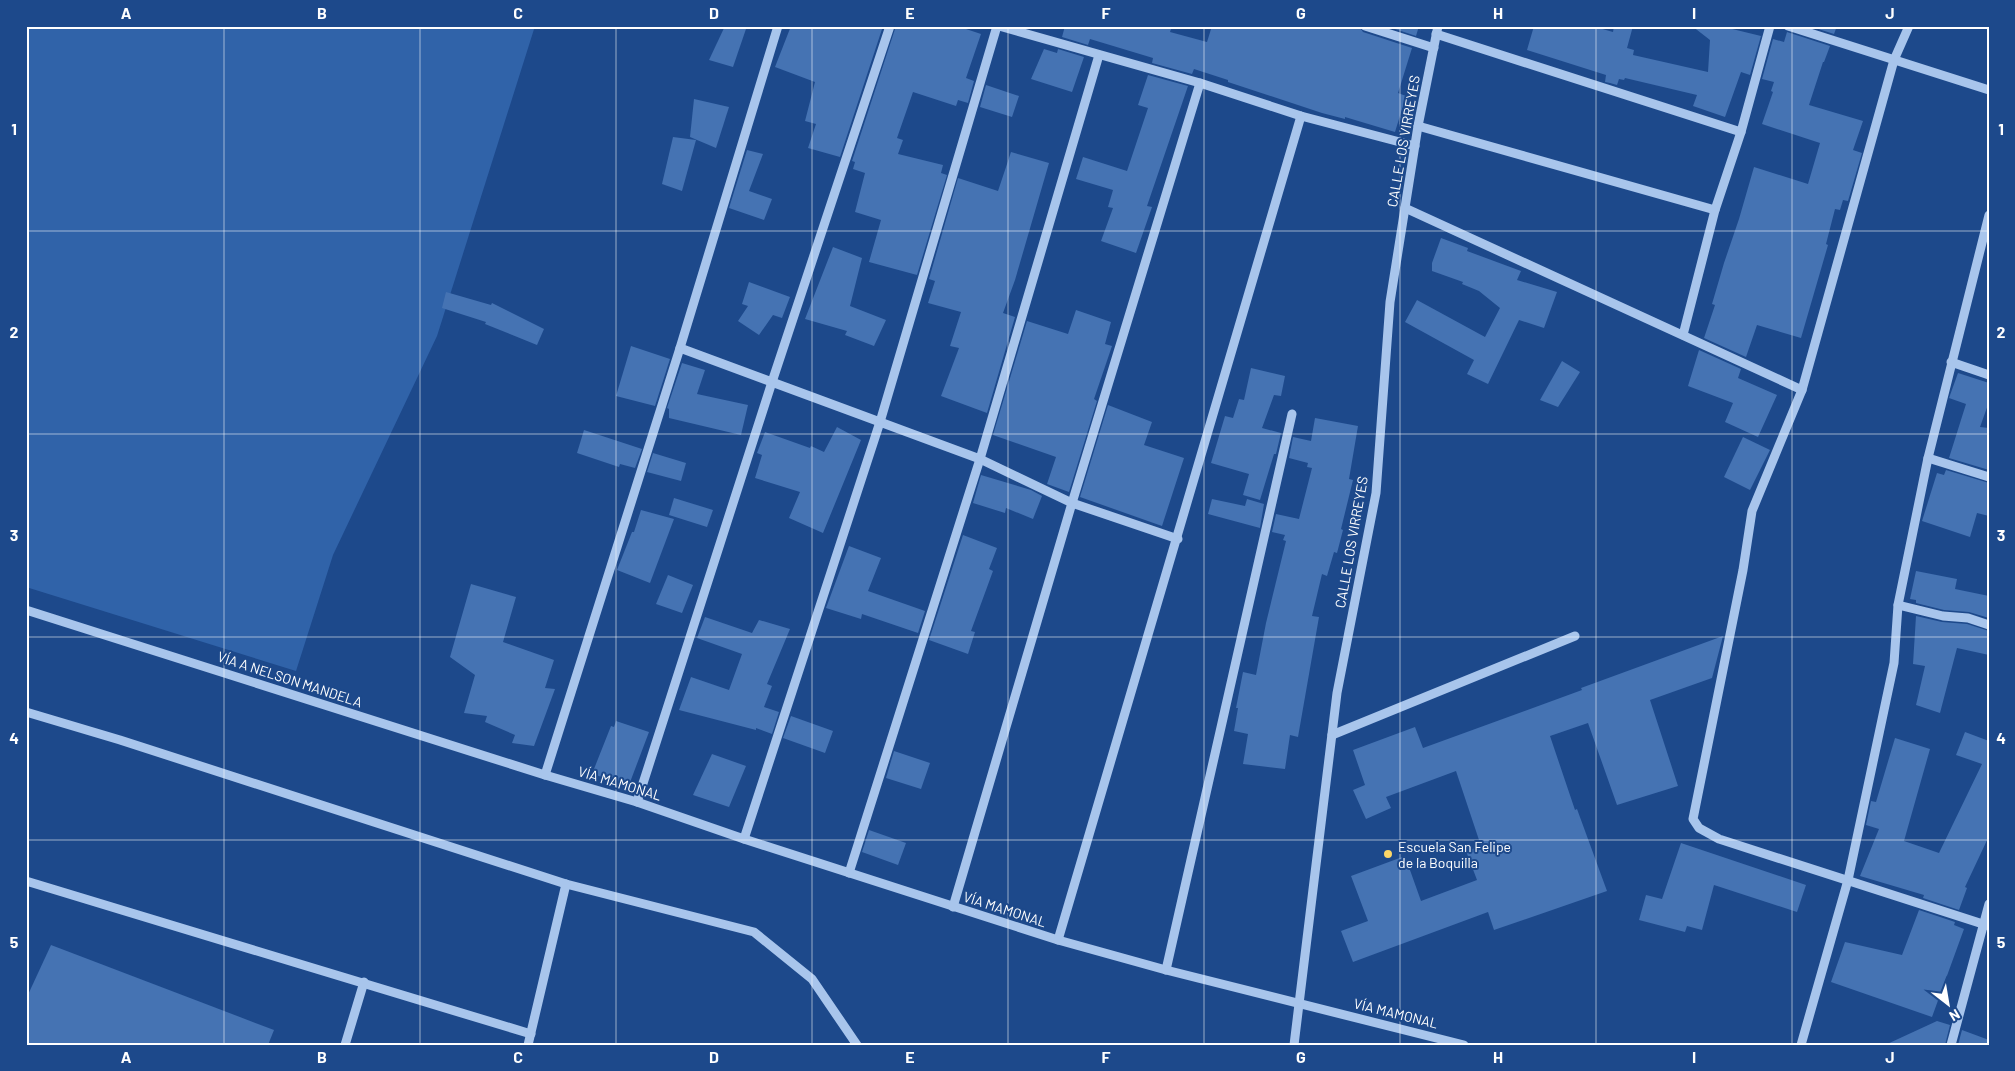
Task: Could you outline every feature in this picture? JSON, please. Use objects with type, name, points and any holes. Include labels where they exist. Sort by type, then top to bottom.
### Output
[{"type":"street","points":[[546,775],[680,348],[778,26]]},
{"type":"street","points":[[637,802],[772,382],[890,26]]},
{"type":"street","points":[[744,839],[880,422],[998,26],[1200,82],[1301,116],[1415,146]]},
{"type":"street","points":[[1365,26],[1434,48]]},
{"type":"street","points":[[1683,335],[1715,210],[1741,132],[1770,26]]},
{"type":"street","points":[[1788,26],[1989,90]]},
{"type":"street","points":[[1909,26],[1894,60],[1802,390],[1752,511],[1744,570],[1693,819],[1699,828],[1719,839],[1986,925]]},
{"type":"street","points":[[1437,30],[1741,132]]},
{"type":"street","name":"CALLE LOS VIRREYES","points":[[1294,1045],[1337,693],[1376,493],[1390,302],[1418,126],[1437,30]]},
{"type":"street","points":[[849,873],[980,459],[1099,55]]},
{"type":"street","points":[[953,907],[1072,504],[1200,82]]},
{"type":"street","points":[[1058,940],[1301,116]]},
{"type":"street","points":[[1418,126],[1715,210]]},
{"type":"street","points":[[1405,208],[1802,390]]},
{"type":"street","points":[[1801,1045],[1848,880],[1894,663],[1898,605],[1928,458],[1989,215]]},
{"type":"street","points":[[680,348],[980,459],[1072,504],[1178,538]]},
{"type":"street","points":[[1951,362],[1989,375]]},
{"type":"street","points":[[1166,970],[1292,414]]},
{"type":"street","points":[[1928,458],[1989,477]]},
{"type":"street","points":[[1898,605],[1943,616],[1968,618],[1989,625]]},
{"type":"street","name":"VÍA A NELSON MANDELA","points":[[26,610],[546,775]]},
{"type":"street","points":[[1332,736],[1575,636]]},
{"type":"street","points":[[26,712],[120,740],[566,884],[754,932],[812,979],[857,1045]]},
{"type":"street","name":"VÍA MAMONAL","points":[[546,775],[637,802],[744,839],[1058,940],[1166,970],[1464,1045]]},
{"type":"street","points":[[26,880],[531,1034]]},
{"type":"street","points":[[528,1045],[566,884]]},
{"type":"street","points":[[1951,1045],[1986,925],[1989,904]]},
{"type":"street","points":[[345,1045],[364,982]]},
{"type":"shaded area","points":[[26,26],[535,26],[437,336],[333,555],[296,671],[26,587]]},
{"type":"building","points":[[725,26],[747,26],[733,67],[709,60]]},
{"type":"building","points":[[791,26],[883,26],[840,157],[808,148],[816,124],[805,121],[815,82],[775,67]]},
{"type":"building","points":[[896,26],[957,26],[981,34],[966,78],[974,81],[968,103],[958,100],[956,106],[913,92],[897,138],[903,140],[898,154],[943,165],[941,173],[947,175],[917,275],[869,262],[881,220],[855,212],[865,173],[853,169],[855,162],[852,161]]},
{"type":"building","points":[[1065,26],[1172,26],[1170,32],[1207,42],[1212,26],[1359,26],[1363,32],[1412,48],[1398,93],[1406,96],[1395,132],[1345,117],[1345,119],[1322,113],[1194,69],[1192,74],[1152,63],[1153,58],[1090,39],[1088,45],[1062,37]]},
{"type":"building","points":[[1386,26],[1419,26],[1416,36]]},
{"type":"building","points":[[1534,26],[1592,26],[1613,32],[1614,26],[1633,26],[1627,48],[1634,50],[1633,55],[1708,72],[1710,40],[1692,26],[1720,26],[1761,36],[1750,75],[1741,72],[1725,117],[1693,106],[1697,95],[1625,78],[1624,80],[1619,79],[1617,85],[1605,82],[1606,75],[1527,50]]},
{"type":"building","points":[[1809,26],[1837,26],[1834,34]]},
{"type":"building","points":[[1787,32],[1830,46],[1809,105],[1863,121],[1853,150],[1862,153],[1848,201],[1843,200],[1840,210],[1835,209],[1826,244],[1828,245],[1801,338],[1757,325],[1746,357],[1704,338],[1715,305],[1712,304],[1754,167],[1808,184],[1820,143],[1762,124],[1773,92],[1771,91],[1774,82],[1762,79],[1773,39],[1784,42]]},
{"type":"building","points":[[1044,49],[1057,53],[1058,49],[1084,57],[1072,92],[1031,79]]},
{"type":"building","points":[[1148,75],[1188,86],[1147,206],[1152,207],[1136,253],[1101,241],[1113,208],[1108,207],[1113,190],[1076,179],[1083,157],[1127,171],[1148,108],[1138,105]]},
{"type":"building","points":[[986,85],[1019,96],[1012,117],[980,107]]},
{"type":"building","points":[[694,99],[729,107],[716,148],[690,137]]},
{"type":"building","points":[[673,137],[696,140],[682,191],[662,184]]},
{"type":"building","points":[[747,150],[763,154],[749,191],[772,199],[764,220],[729,208]]},
{"type":"building","points":[[1011,152],[1049,163],[1015,280],[1003,313],[1015,317],[987,413],[941,396],[959,348],[950,346],[961,312],[928,303],[935,281],[929,279],[958,178],[998,191]]},
{"type":"building","points":[[1441,238],[1468,248],[1467,251],[1521,271],[1517,280],[1557,292],[1544,328],[1519,320],[1488,384],[1467,374],[1474,360],[1405,322],[1417,300],[1485,337],[1500,308],[1479,291],[1462,284],[1463,282],[1432,271],[1432,263]]},
{"type":"building","points":[[833,247],[862,258],[850,306],[886,320],[874,346],[845,335],[847,331],[805,319]]},
{"type":"building","points":[[749,282],[790,297],[782,318],[773,315],[759,335],[738,321],[748,306],[742,304]]},
{"type":"building","points":[[446,292],[491,305],[492,303],[544,329],[537,345],[485,324],[486,322],[442,308]]},
{"type":"building","points":[[1076,310],[1111,322],[1105,344],[1112,346],[1094,399],[1097,401],[1069,492],[1047,484],[1056,457],[993,435],[1027,321],[1068,334]]},
{"type":"building","points":[[631,346],[670,359],[655,406],[616,396]]},
{"type":"building","points":[[1699,350],[1741,369],[1738,378],[1777,395],[1758,437],[1725,422],[1733,403],[1688,386]]},
{"type":"building","points":[[1562,361],[1580,372],[1558,407],[1540,400]]},
{"type":"building","points":[[682,363],[705,370],[697,394],[748,405],[741,435],[669,418],[669,409],[667,408]]},
{"type":"building","points":[[1251,368],[1285,376],[1281,396],[1274,395],[1262,428],[1281,433],[1276,454],[1274,454],[1260,500],[1243,495],[1249,474],[1211,463],[1225,416],[1233,418],[1239,399],[1244,400]]},
{"type":"building","points":[[1958,373],[1989,383],[1989,402],[1980,427],[1989,428],[1989,470],[1949,458],[1966,404],[1949,398]]},
{"type":"building","points":[[1108,405],[1152,422],[1144,445],[1184,458],[1162,526],[1080,497]]},
{"type":"building","points":[[1315,418],[1358,426],[1349,479],[1353,480],[1341,529],[1343,530],[1337,553],[1334,552],[1327,576],[1322,574],[1312,616],[1319,617],[1298,737],[1290,735],[1285,769],[1243,764],[1248,734],[1234,731],[1238,708],[1236,708],[1243,672],[1256,675],[1266,623],[1286,541],[1283,540],[1285,535],[1272,532],[1276,514],[1299,519],[1312,468],[1307,467],[1308,463],[1289,458],[1293,437],[1311,441]]},
{"type":"building","points":[[837,427],[861,440],[823,533],[789,518],[800,492],[755,478],[762,455],[757,453],[765,432],[810,448],[811,446],[824,452]]},
{"type":"building","points":[[584,430],[642,449],[635,468],[620,464],[619,467],[577,453]]},
{"type":"building","points":[[1743,437],[1770,450],[1750,490],[1724,477]]},
{"type":"building","points":[[653,453],[686,463],[681,481],[647,472]]},
{"type":"building","points":[[1946,470],[1989,483],[1989,516],[1977,513],[1970,537],[1922,521],[1937,473],[1944,475]]},
{"type":"building","points":[[981,475],[1031,490],[1042,496],[1033,519],[1006,508],[1005,513],[973,503]]},
{"type":"building","points":[[674,498],[713,510],[707,527],[669,515]]},
{"type":"building","points":[[1212,499],[1245,506],[1247,499],[1264,504],[1260,528],[1208,514]]},
{"type":"building","points":[[641,510],[674,519],[650,583],[617,570],[632,532],[634,532]]},
{"type":"building","points":[[963,535],[997,548],[989,569],[993,571],[971,631],[975,632],[968,654],[929,640]]},
{"type":"building","points":[[849,546],[881,558],[868,591],[925,611],[918,633],[862,614],[861,619],[826,608]]},
{"type":"building","points":[[1916,571],[1957,579],[1955,589],[1989,596],[1989,618],[1969,612],[1944,610],[1916,603],[1916,600],[1910,599]]},
{"type":"building","points":[[668,575],[693,585],[682,613],[656,604]]},
{"type":"building","points":[[471,584],[516,597],[503,642],[554,660],[545,688],[555,689],[534,746],[512,743],[515,735],[485,722],[487,716],[464,713],[475,675],[450,657]]},
{"type":"building","points":[[1916,616],[1942,622],[1967,624],[1989,631],[1989,655],[1957,648],[1940,713],[1916,705],[1925,666],[1913,664]]},
{"type":"building","points":[[705,617],[752,633],[759,620],[790,629],[767,684],[772,686],[764,707],[779,712],[772,734],[756,728],[756,730],[679,710],[691,677],[729,690],[742,654],[697,638]]},
{"type":"building","points":[[1723,636],[1712,678],[1650,700],[1678,786],[1617,805],[1588,723],[1550,736],[1575,810],[1577,809],[1607,891],[1494,930],[1488,912],[1353,962],[1341,931],[1368,921],[1351,876],[1405,856],[1421,901],[1477,880],[1466,851],[1481,846],[1456,771],[1386,797],[1391,808],[1366,819],[1353,790],[1365,785],[1353,750],[1415,727],[1423,748]]},
{"type":"building","points":[[791,716],[833,731],[825,753],[783,738]]},
{"type":"building","points":[[616,721],[649,732],[629,785],[592,774],[611,726],[614,727]]},
{"type":"building","points":[[1965,732],[1989,741],[1989,836],[1965,887],[1967,888],[1959,910],[1923,898],[1924,895],[1860,876],[1879,829],[1866,825],[1871,801],[1876,802],[1895,738],[1930,749],[1904,841],[1939,853],[1982,764],[1956,755]]},
{"type":"building","points":[[894,751],[930,763],[921,789],[886,778]]},
{"type":"building","points":[[712,754],[746,766],[729,807],[693,795]]},
{"type":"building","points":[[869,830],[906,843],[898,865],[862,852]]},
{"type":"building","points":[[1681,843],[1806,885],[1797,912],[1714,885],[1702,930],[1687,926],[1685,932],[1639,920],[1646,895],[1662,899]]},
{"type":"building","points":[[1919,910],[1955,922],[1954,925],[1964,929],[1932,1017],[1831,982],[1845,942],[1902,955]]},
{"type":"building","points":[[51,945],[274,1030],[268,1045],[26,1045],[26,999]]},
{"type":"building","points":[[1937,1021],[1950,1025],[1945,1045],[1885,1045]]},
{"type":"building","points":[[1962,1030],[1989,1040],[1989,1045],[1958,1045]]},
{"type":"place","name":"Escuela San Felipe de la Boquilla","points":[[1388,854]]}]
